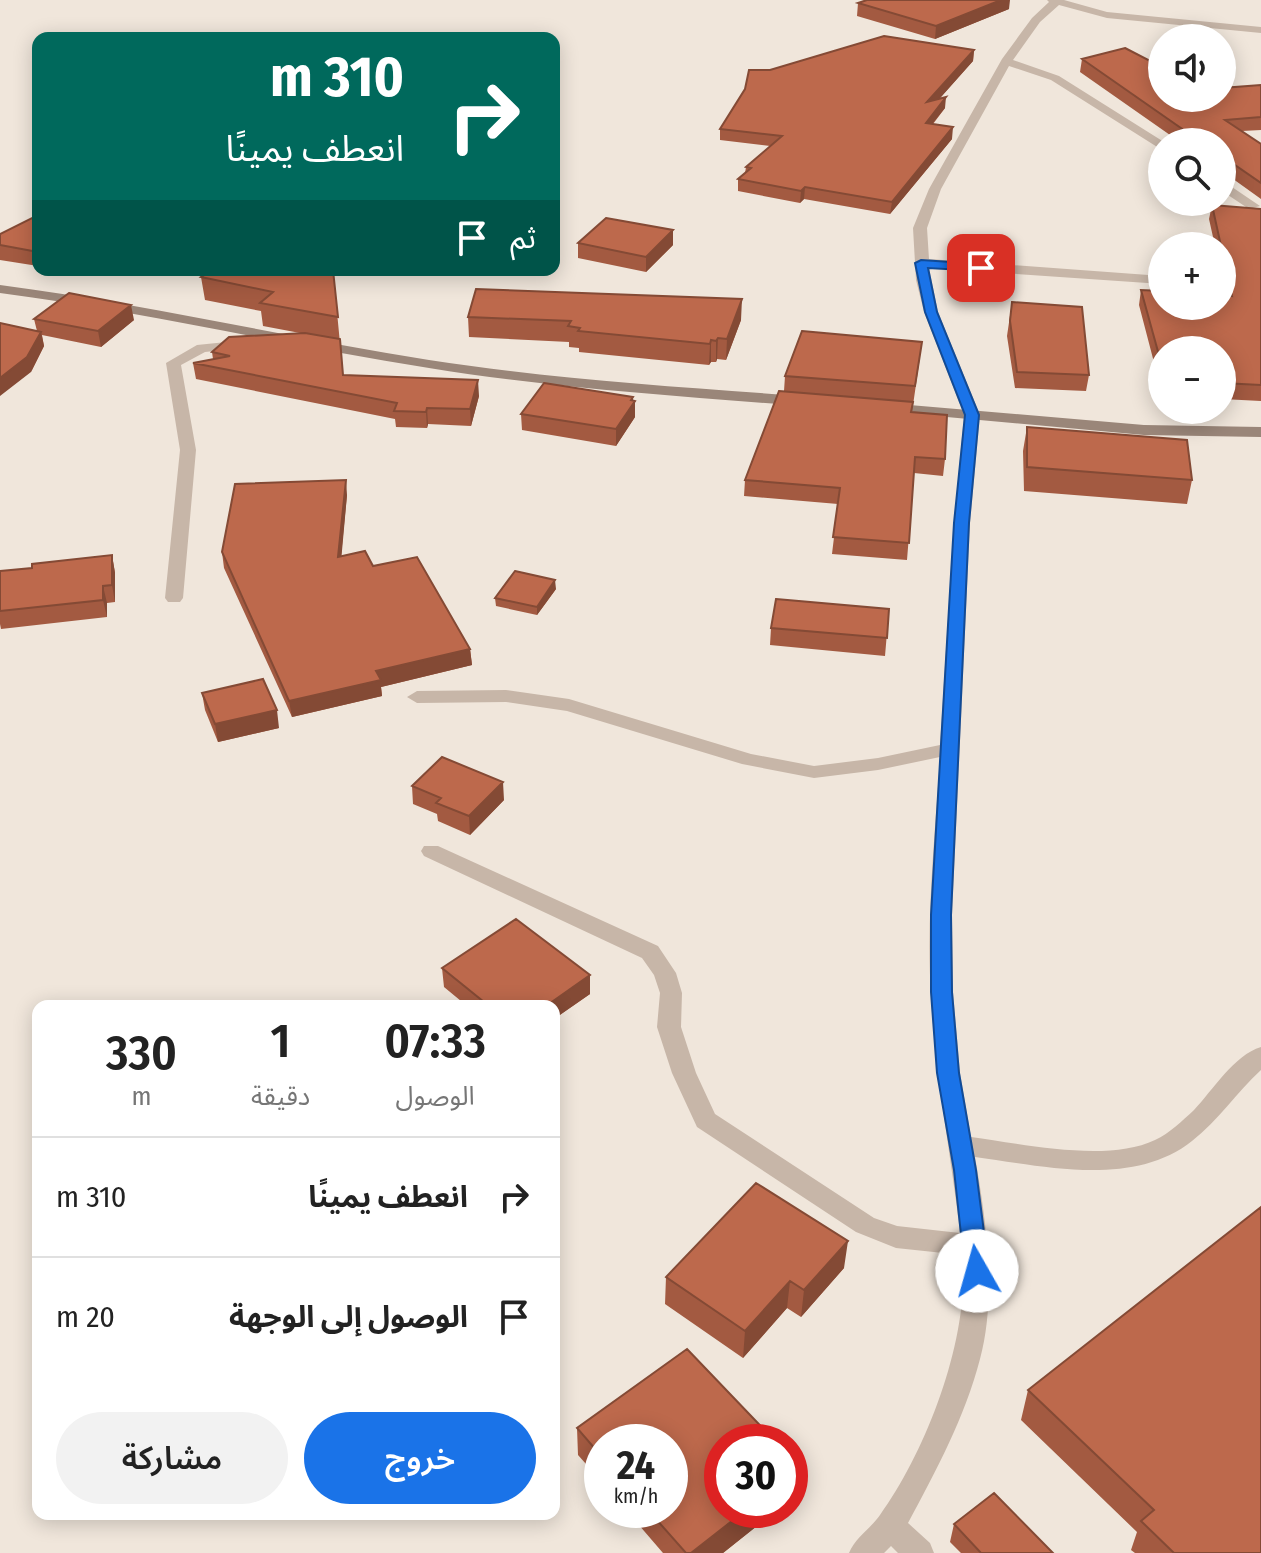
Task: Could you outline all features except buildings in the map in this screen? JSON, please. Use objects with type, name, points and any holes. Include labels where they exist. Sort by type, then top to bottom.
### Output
[{"type":"main road","points":[[0,289],[66,297],[431,364],[553,380],[813,402]]},
{"type":"main road","points":[[877,407],[1144,430],[1261,432]]},
{"type":"street","points":[[864,1553],[890,1526],[933,1449],[967,1358],[977,1271],[948,1073],[942,992],[941,915],[962,523],[972,415],[931,312],[921,263],[920,228],[935,189],[1007,62],[1029,29],[1055,0],[1088,11],[1261,30]]},
{"type":"street","points":[[1078,0],[1133,17]]},
{"type":"street","points":[[1007,62],[1055,78],[1148,137]]},
{"type":"street","points":[[1236,195],[1254,206]]},
{"type":"street","points":[[921,263],[1148,279]]},
{"type":"street","points":[[174,598],[188,450],[173,363],[202,348],[306,342]]},
{"type":"street","points":[[417,697],[506,696],[569,705],[749,760],[814,772],[878,764],[949,749]]},
{"type":"street","points":[[431,851],[650,952],[665,973],[671,993],[669,1027],[684,1073],[706,1120],[865,1225],[896,1237],[974,1245]]},
{"type":"street","points":[[960,1145],[1076,1159],[1135,1158],[1181,1137],[1261,1056]]},
{"type":"street","points":[[890,1526],[919,1553]]},
{"type":"route","points":[[977,1271],[965,1170],[948,1073],[942,992],[941,915],[962,523],[972,415],[931,312],[921,263],[981,268]]}]
